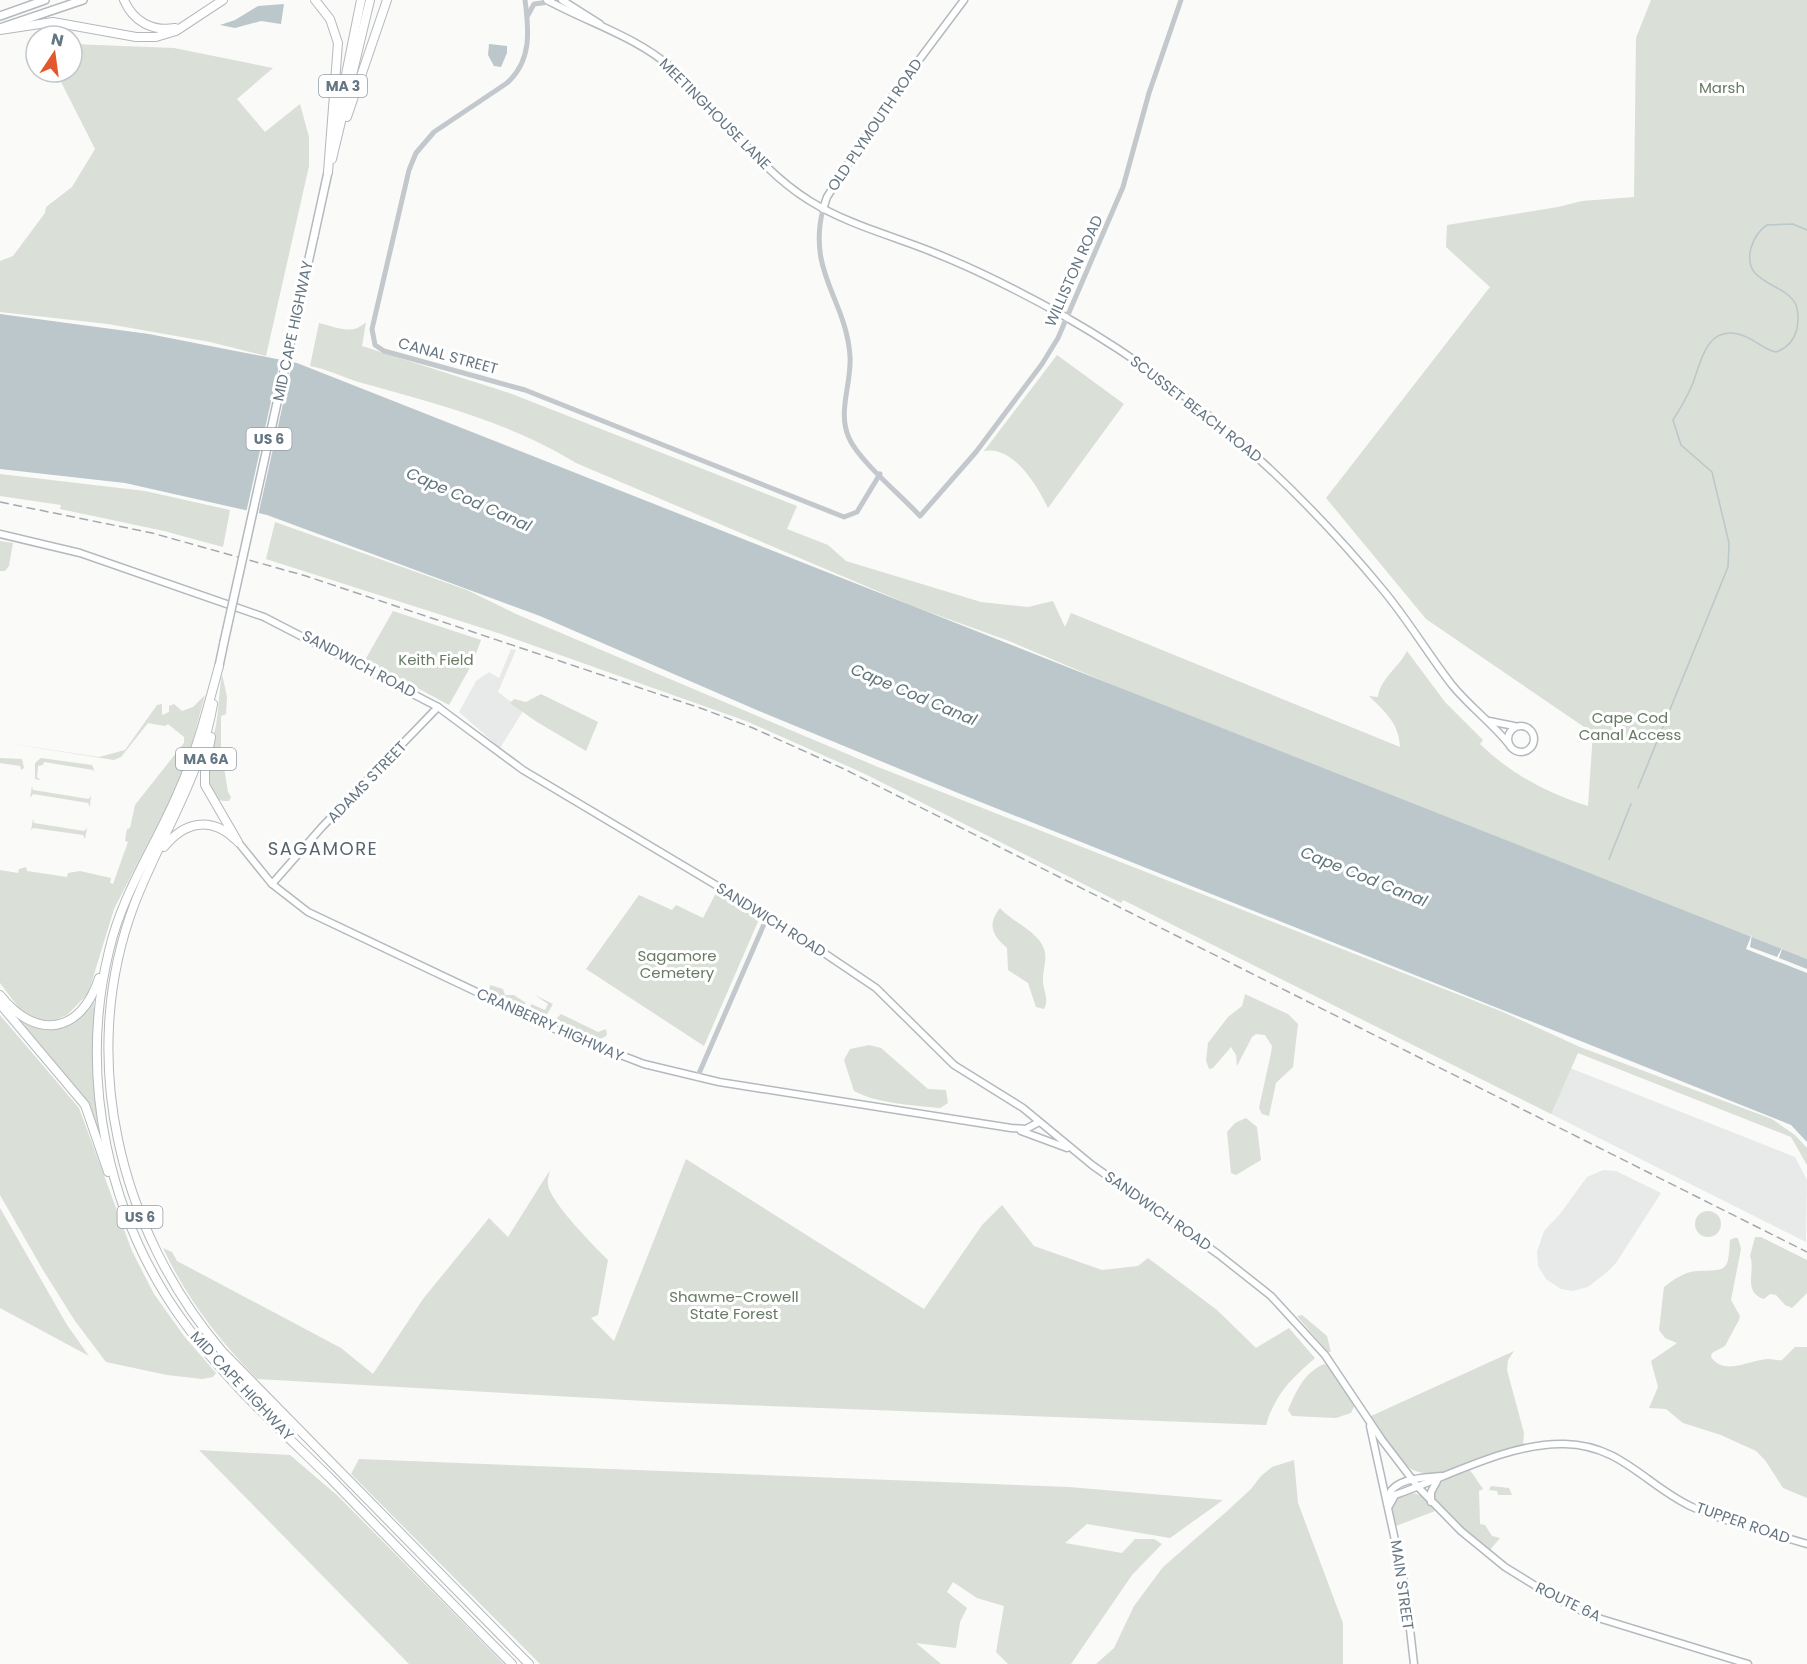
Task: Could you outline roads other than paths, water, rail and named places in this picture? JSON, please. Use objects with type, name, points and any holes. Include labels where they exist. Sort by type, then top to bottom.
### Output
[{"type":"highway","points":[[0,16],[45,0]]},
{"type":"highway","points":[[0,28],[83,0]]},
{"type":"highway","points":[[124,0],[132,14],[151,27],[166,29],[187,24]]},
{"type":"highway","points":[[0,28],[53,21],[149,38],[170,34],[223,0]]},
{"type":"highway","name":"US 6","points":[[315,0],[330,19],[338,43],[328,172]]},
{"type":"highway","name":"MA 3","points":[[328,172],[340,97],[362,0]]},
{"type":"highway","name":"US 6","points":[[328,172],[338,141],[370,0]]},
{"type":"highway","points":[[338,141],[387,0]]},
{"type":"highway","name":"MID CAPE HIGHWAY","points":[[328,172],[224,642],[208,731],[194,774],[133,908],[123,943],[113,997],[109,1052],[118,1142],[132,1195],[152,1245],[178,1293],[222,1351],[529,1664]]},
{"type":"highway","name":"MID CAPE HIGHWAY","points":[[219,666],[187,773],[133,879],[109,948],[98,1021],[98,1085],[107,1148],[129,1222],[165,1293],[208,1353],[512,1664]]},
{"type":"highway","name":"MA 6A","points":[[219,666],[214,725],[204,781],[209,794],[238,842]]},
{"type":"highway","points":[[155,857],[177,832],[194,825],[217,827],[238,842]]},
{"type":"highway","points":[[0,995],[27,1022],[45,1026],[60,1024],[77,1014],[90,998],[109,948]]},
{"type":"highway","points":[[0,1004],[85,1105],[116,1197],[129,1222]]},
{"type":"main road","name":"MEETINGHOUSE LANE","points":[[562,0],[603,26]]},
{"type":"main road","name":"OLD PLYMOUTH ROAD","points":[[823,209],[827,197],[879,114],[964,0]]},
{"type":"main road","name":"MEETINGHOUSE LANE","points":[[548,1],[635,42],[669,66],[771,170],[799,194],[823,209]]},
{"type":"main road","name":"SCUSSET BEACH ROAD","points":[[823,209],[970,268],[1067,318],[1173,387],[1238,439],[1286,482],[1373,578],[1455,688],[1508,743]]},
{"type":"main road","name":"SANDWICH ROAD","points":[[0,534],[80,553],[264,617],[438,707],[523,770],[768,915],[876,988],[954,1065],[1040,1122],[1076,1152],[1210,1248],[1271,1296],[1325,1355],[1418,1487]]},
{"type":"main road","name":"ADAMS STREET","points":[[272,884],[322,827],[438,707]]},
{"type":"main road","points":[[1486,719],[1499,725],[1523,726],[1530,729],[1534,736],[1533,744],[1527,751],[1519,752],[1508,743],[1508,735],[1515,726]]},
{"type":"main road","name":"CRANBERRY HIGHWAY","points":[[238,842],[272,884],[298,906],[318,918],[561,1032],[627,1059],[697,1078],[1011,1128],[1026,1129],[1040,1122]]},
{"type":"main road","name":"CRANBERRY HIGHWAY","points":[[1011,1128],[1076,1152]]},
{"type":"main road","name":"MAIN STREET","points":[[1368,1419],[1405,1586],[1414,1664]]},
{"type":"main road","name":"TUPPER ROAD","points":[[1418,1487],[1529,1447],[1577,1445],[1620,1458],[1689,1505],[1719,1518],[1807,1544]]},
{"type":"main road","name":"TUPPER ROAD","points":[[1412,1479],[1448,1475]]},
{"type":"main road","points":[[1388,1503],[1392,1489],[1412,1479]]},
{"type":"main road","points":[[1432,1502],[1431,1492],[1438,1480]]},
{"type":"main road","points":[[1388,1503],[1394,1496],[1418,1487]]},
{"type":"main road","name":"ROUTE 6A","points":[[1418,1487],[1490,1556],[1560,1601],[1621,1627],[1748,1664]]},
{"type":"street","name":"CANAL STREET","points":[[525,0],[526,51],[515,74],[507,83],[429,136],[411,164],[372,329],[375,345],[384,351],[525,390],[844,517],[857,512],[880,474]]},
{"type":"street","name":"WILLISTON ROAD","points":[[920,516],[976,452],[1042,364],[1067,318],[1123,187],[1149,93],[1181,0]]},
{"type":"street","points":[[527,16],[534,4],[548,1]]},
{"type":"street","name":"OLD PLYMOUTH ROAD","points":[[823,209],[818,236],[819,254],[843,327],[850,358],[845,429],[855,448],[920,516]]},
{"type":"street","points":[[697,1078],[768,915]]},
{"type":"water","points":[[284,4],[281,24],[261,21],[235,28],[220,25],[235,20],[258,6]]},
{"type":"water","points":[[489,44],[507,46],[507,53],[501,67],[494,66],[488,55]]},
{"type":"water","name":"Cape Cod Canal","points":[[0,314],[149,334],[297,363],[1807,959],[1807,1142],[1791,1125],[963,795],[759,711],[540,616],[267,515],[125,483],[0,469]]},
{"type":"waterway","points":[[1638,788],[1728,567],[1729,543],[1712,472],[1681,445],[1673,420],[1691,388],[1707,347],[1719,335],[1738,334],[1776,352],[1792,340],[1797,326],[1796,305],[1791,297],[1766,282],[1752,269],[1751,248],[1757,235],[1767,225],[1793,224],[1807,230]]},
{"type":"waterway","points":[[1609,859],[1631,804]]},
{"type":"railway","points":[[0,502],[152,533],[306,576],[703,709],[753,728],[844,769],[1807,1252]]},
{"type":"district","name":"SAGAMORE","points":[[323,849]]},
{"type":"park label","name":"Marsh","points":[[1722,88]]},
{"type":"park label","name":"Keith Field","points":[[436,660]]},
{"type":"park label","name":"Cape Cod Canal Access","points":[[1630,726]]},
{"type":"park label","name":"Sagamore Cemetery","points":[[677,964]]},
{"type":"park label","name":"Shawme-Crowell State Forest","points":[[734,1306]]}]
